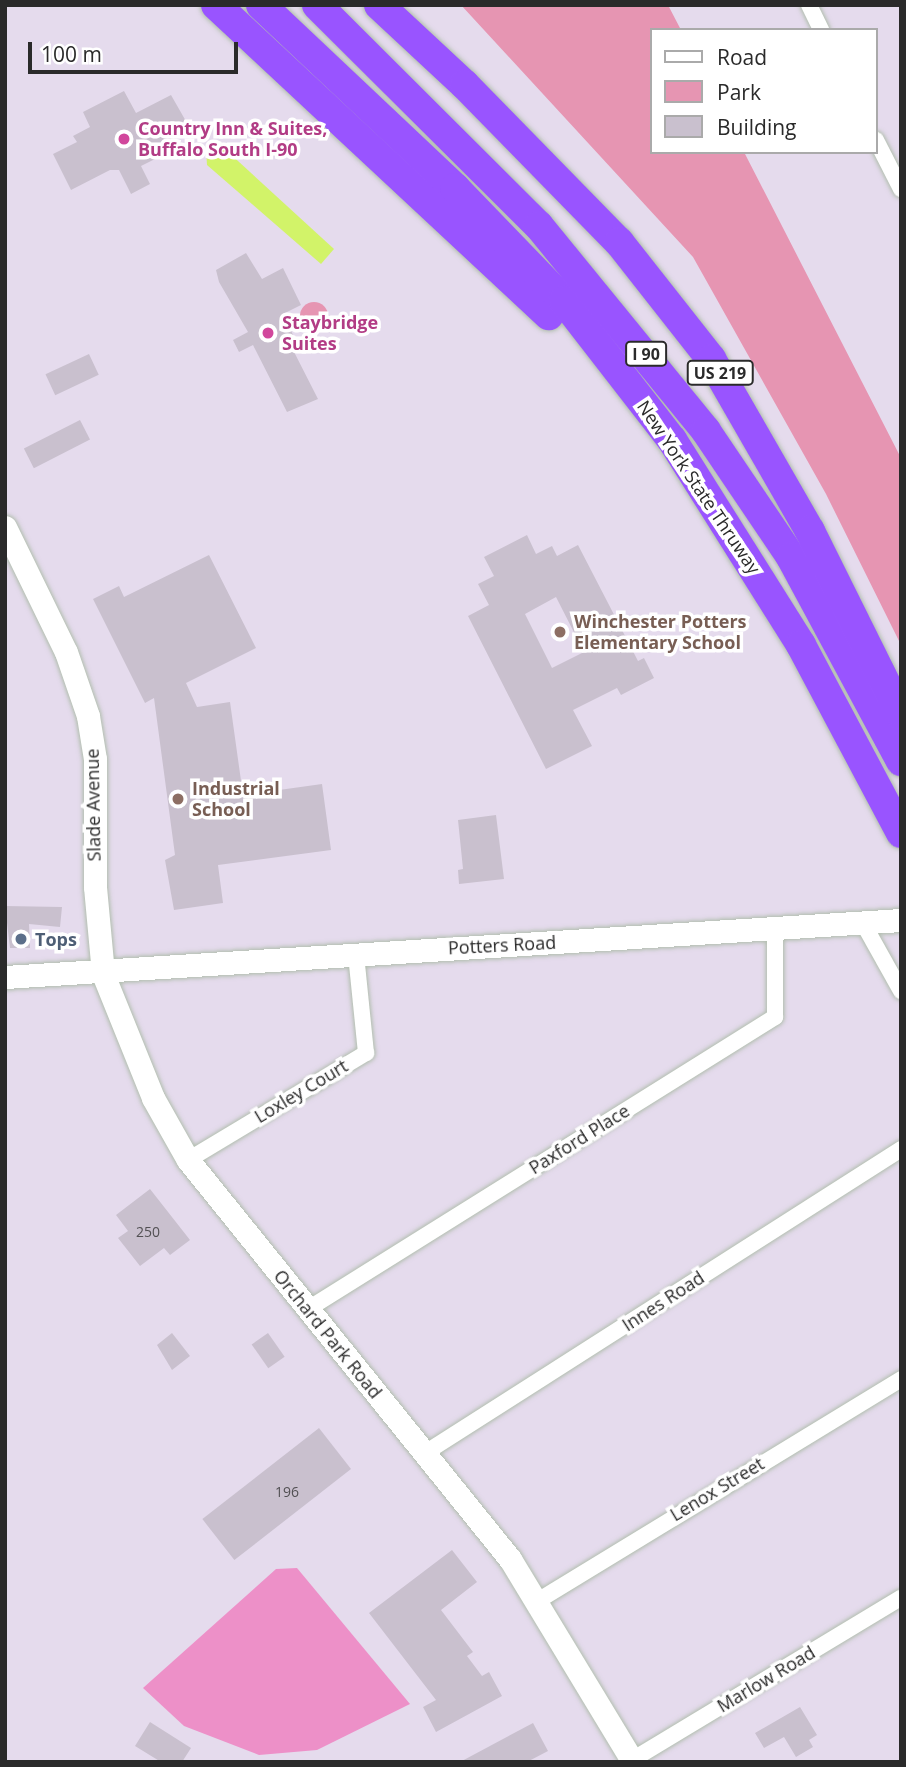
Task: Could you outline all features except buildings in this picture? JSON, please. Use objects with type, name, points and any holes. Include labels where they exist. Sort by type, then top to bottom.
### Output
[{"type":"highway","points":[[216,5],[381,162],[521,286],[672,440]]},
{"type":"highway","name":"New York State Thruway","points":[[261,5],[455,188],[546,282],[672,440],[801,645],[901,834]]},
{"type":"highway","name":"New York State Thruway","points":[[317,5],[539,226],[706,431],[791,557],[901,761]]},
{"type":"highway","name":"US 219","points":[[379,5],[465,85],[619,242],[711,359],[810,531],[901,714]]},
{"type":"highway","points":[[404,5],[440,45],[465,85]]},
{"type":"street","points":[[809,5],[820,28]]},
{"type":"street","points":[[878,144],[901,189]]},
{"type":"street","name":"Slade Avenue","points":[[5,527],[66,652],[88,716],[95,759],[95,887],[103,974]]},
{"type":"street","name":"Potters Road","points":[[103,974],[356,954],[901,920]]},
{"type":"street","points":[[863,923],[901,991]]},
{"type":"street","name":"Paxford Place","points":[[308,1309],[775,1017],[775,928]]},
{"type":"street","name":"Loxley Court","points":[[188,1160],[366,1053],[356,954]]},
{"type":"street","points":[[5,977],[103,974]]},
{"type":"street","name":"Orchard Park Road","points":[[103,974],[153,1098],[188,1160],[510,1559],[632,1761]]},
{"type":"street","name":"Innes Road","points":[[425,1453],[901,1149]]},
{"type":"street","name":"Lenox Street","points":[[536,1602],[901,1378]]},
{"type":"street","name":"Marlow Road","points":[[632,1761],[901,1598]]},
{"type":"green space","points":[[461,5],[668,5],[680,28],[650,28],[650,154],[745,154],[901,458],[901,645],[826,494],[693,257]]},
{"type":"green space","points":[[314,302],[324,306],[328,316],[324,326],[314,330],[304,326],[300,316],[304,306]]},
{"type":"shaded area","points":[[206,148],[226,150],[334,249],[321,264],[207,165]]},
{"type":"shaded area","points":[[297,1568],[410,1704],[317,1750],[259,1755],[184,1726],[143,1688],[276,1569]]},
{"type":"place","name":"Country Inn & Suites, Buffalo South I-90","points":[[124,139]]},
{"type":"place","name":"Staybridge Suites","points":[[268,333]]},
{"type":"place","name":"Winchester Potters Elementary School","points":[[560,632]]},
{"type":"place","name":"Industrial School","points":[[178,799]]},
{"type":"place","name":"Tops","points":[[21,939]]}]
